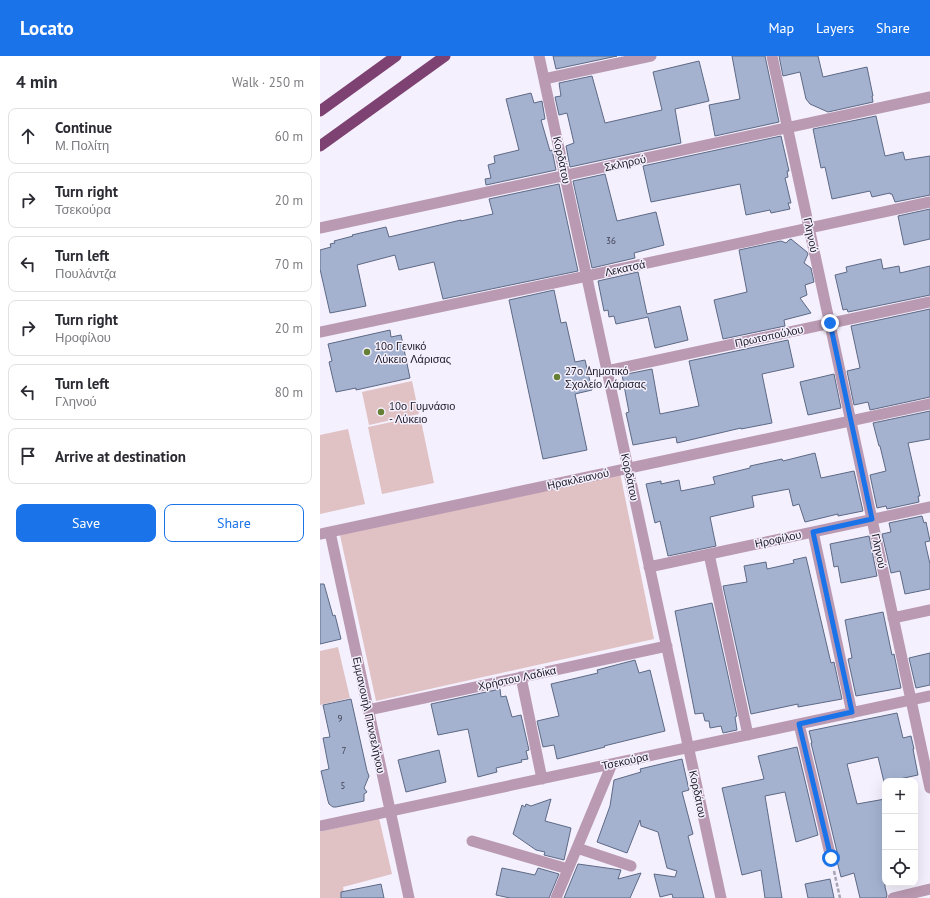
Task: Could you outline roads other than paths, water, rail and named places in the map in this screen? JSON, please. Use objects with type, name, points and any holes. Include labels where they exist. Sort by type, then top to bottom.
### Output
[{"type":"highway","points":[[320,111],[396,56]]},
{"type":"highway","points":[[320,146],[445,56]]},
{"type":"street","name":"Κορδάτου","points":[[539,56],[721,898]]},
{"type":"street","points":[[544,79],[651,56]]},
{"type":"street","name":"Γληνού","points":[[772,56],[930,788]]},
{"type":"street","name":"Σκληρού","points":[[320,228],[930,97]]},
{"type":"street","name":"Λεκατσά","points":[[320,331],[587,276],[930,202]]},
{"type":"street","name":"Πρωτοπούλου","points":[[607,371],[930,302]]},
{"type":"street","name":"Ηρακλειανού","points":[[325,533],[930,404]]},
{"type":"street","name":"Ηροφίλου","points":[[649,567],[930,507]]},
{"type":"street","points":[[813,532],[852,712]]},
{"type":"street","name":"Εμμανουήλ Πανσελήνου","points":[[325,533],[368,710],[409,898]]},
{"type":"street","points":[[709,554],[748,735]]},
{"type":"street","points":[[893,618],[930,610]]},
{"type":"street","name":"Χρήστου Λαδίκα","points":[[368,710],[667,646]]},
{"type":"street","points":[[521,677],[542,779]]},
{"type":"street","name":"Τσεκούρα","points":[[320,826],[930,696]]},
{"type":"street","points":[[799,724],[831,858]]},
{"type":"street","points":[[556,898],[612,764]]},
{"type":"street","points":[[472,842],[568,869]]},
{"type":"street","points":[[577,848],[631,866]]},
{"type":"street","points":[[893,898],[930,889]]},
{"type":"place","name":"10ο Γενικό Λύκειο Λάρισας","points":[[367,352]]},
{"type":"place","name":"27ο Δημοτικό Σχολείο Λάρισας","points":[[557,377]]},
{"type":"place","name":"10ο Γυμνάσιο - Λύκειο","points":[[381,412]]}]
